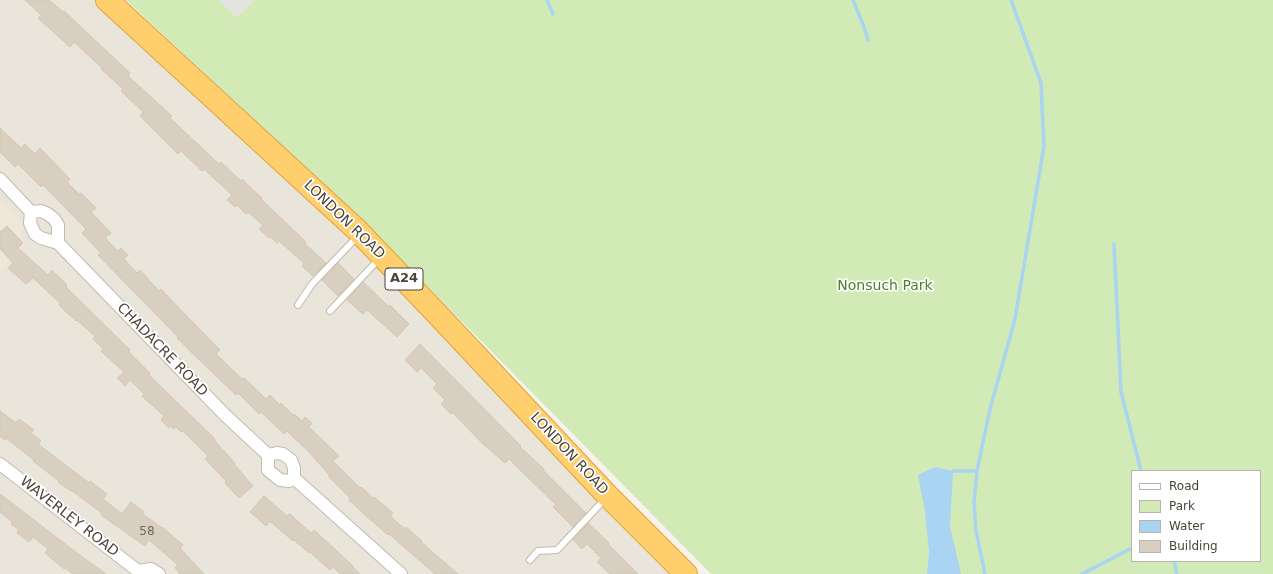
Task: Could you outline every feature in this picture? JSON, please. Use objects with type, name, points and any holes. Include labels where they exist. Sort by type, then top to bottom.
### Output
[{"type":"highway","name":"LONDON ROAD","points":[[107,0],[360,234],[608,496],[686,574]]},
{"type":"street","points":[[0,180],[31,212],[41,211],[48,214],[54,220],[58,225],[58,243]]},
{"type":"street","name":"CHADACRE ROAD","points":[[31,212],[30,223],[35,234],[41,238],[58,243],[225,415],[268,454]]},
{"type":"street","points":[[294,478],[289,480],[280,480],[268,470],[268,454],[283,454],[291,460],[294,468],[294,478],[401,574]]},
{"type":"street","name":"WAVERLEY ROAD","points":[[0,464],[138,572],[151,569],[159,574]]},
{"type":"lane","points":[[298,305],[312,284],[360,234]]},
{"type":"lane","points":[[330,311],[382,256]]},
{"type":"lane","points":[[530,560],[538,551],[557,550],[608,496]]},
{"type":"shaded area","points":[[0,0],[96,0],[364,247],[680,574],[0,574]]},
{"type":"shaded area","points":[[218,0],[255,0],[237,18]]},
{"type":"shaded area","points":[[0,200],[22,223],[20,236],[26,244],[0,270]]},
{"type":"green space","name":"Nonsuch Park","points":[[126,0],[1273,0],[1273,574],[711,574],[361,219]]},
{"type":"water","points":[[935,467],[953,471],[950,526],[961,574],[927,574],[929,552],[925,511],[918,475]]},
{"type":"building","points":[[25,0],[49,0],[63,12],[64,11],[130,73],[128,76],[172,116],[170,118],[219,164],[221,162],[241,181],[242,179],[306,242],[305,244],[326,263],[313,276],[302,266],[304,263],[279,241],[277,243],[271,237],[269,238],[259,229],[263,225],[248,212],[246,214],[237,205],[235,207],[227,200],[232,195],[204,169],[202,171],[181,151],[178,154],[140,116],[143,112],[121,91],[123,89],[74,42],[70,47],[38,18],[41,15]]},
{"type":"building","points":[[0,128],[21,148],[25,144],[35,154],[40,148],[70,179],[67,182],[96,208],[91,212],[111,233],[105,238],[118,251],[121,248],[128,255],[124,259],[137,273],[140,270],[159,291],[161,289],[220,350],[216,354],[266,399],[270,395],[280,405],[281,403],[293,415],[294,414],[302,421],[305,417],[312,423],[309,427],[339,456],[333,461],[360,488],[361,487],[393,513],[390,516],[405,529],[406,527],[458,574],[435,574],[389,534],[388,535],[349,500],[350,498],[329,477],[330,476],[309,452],[287,431],[284,434],[261,412],[259,414],[238,393],[236,395],[191,352],[98,255],[101,253],[82,233],[86,229],[43,185],[41,187],[18,164],[15,167],[0,152]]},
{"type":"building","points":[[7,226],[23,243],[18,248],[48,275],[52,270],[67,285],[66,287],[130,350],[129,352],[150,373],[149,375],[215,439],[214,440],[253,486],[239,498],[225,483],[226,481],[205,459],[208,456],[183,431],[181,432],[176,427],[173,429],[171,426],[169,428],[161,420],[164,416],[142,396],[144,394],[130,380],[125,386],[117,378],[124,372],[101,351],[103,349],[93,339],[95,336],[77,320],[76,321],[59,305],[60,303],[33,278],[26,284],[8,268],[13,263],[0,249],[0,232]]},
{"type":"building","points":[[338,263],[354,279],[338,296],[322,280]]},
{"type":"building","points":[[363,282],[389,307],[390,305],[409,324],[397,337],[367,310],[363,314],[347,300]]},
{"type":"building","points":[[420,344],[586,513],[573,527],[553,507],[556,505],[509,459],[505,463],[483,444],[452,412],[451,414],[441,404],[445,400],[433,388],[437,384],[421,368],[417,372],[405,360]]},
{"type":"building","points":[[0,411],[16,423],[19,419],[34,430],[31,433],[41,441],[38,444],[89,483],[90,481],[107,494],[103,499],[122,514],[131,502],[144,512],[143,514],[162,527],[183,545],[180,548],[204,574],[180,574],[175,568],[178,565],[149,540],[145,546],[101,515],[102,513],[71,490],[58,482],[59,481],[6,438],[5,440],[0,436]]},
{"type":"building","points":[[0,494],[106,574],[73,574],[65,568],[64,569],[45,553],[48,549],[33,537],[29,542],[17,533],[19,530],[0,512]]},
{"type":"building","points":[[264,496],[287,516],[290,514],[311,533],[314,530],[360,574],[340,574],[333,567],[330,570],[310,552],[309,553],[294,540],[293,541],[270,521],[266,526],[250,512]]},
{"type":"building","points":[[588,523],[638,574],[610,574],[597,562],[601,558],[587,544],[582,549],[573,540]]},
{"type":"waterway","points":[[547,0],[553,14]]},
{"type":"waterway","points":[[853,0],[868,40]]},
{"type":"waterway","points":[[953,471],[977,471],[990,409],[1015,319],[1044,146],[1041,83],[1011,0]]},
{"type":"waterway","points":[[1114,244],[1121,392],[1141,470]]},
{"type":"waterway","points":[[977,471],[974,502],[976,531],[985,574]]},
{"type":"waterway","points":[[1082,574],[1131,549]]},
{"type":"waterway","points":[[1175,562],[1177,574]]}]
